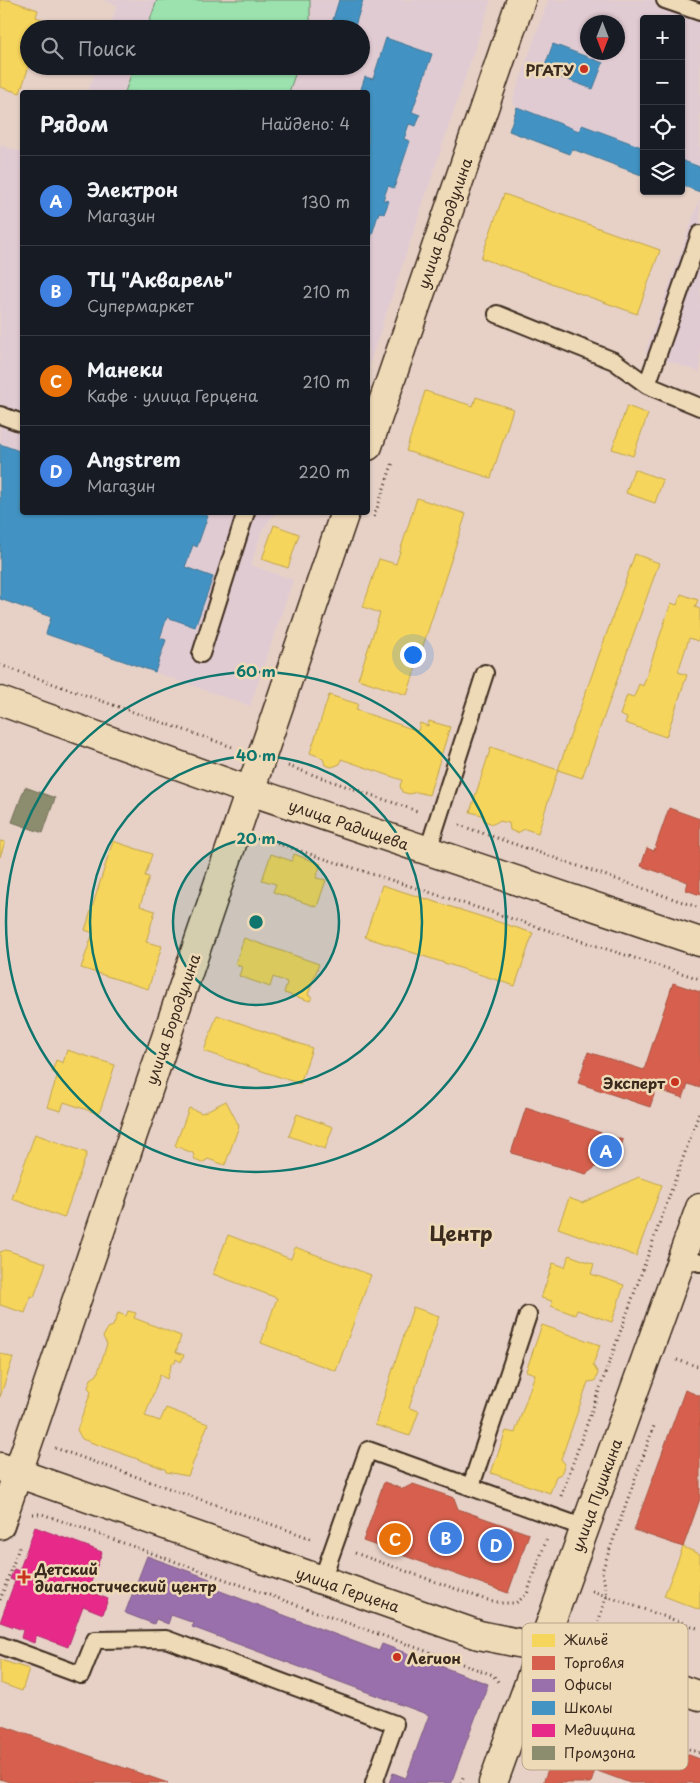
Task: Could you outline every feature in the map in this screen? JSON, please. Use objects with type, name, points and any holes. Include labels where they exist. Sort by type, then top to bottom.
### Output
[{"type":"street","name":"улица Бородулина","points":[[370,428],[521,0]]},
{"type":"street","name":"улица Бородулина","points":[[12,1531],[9,1470],[29,1439],[344,515]]},
{"type":"street","name":"улица Радищева","points":[[0,701],[250,790],[700,942]]},
{"type":"street","name":"улица Пушкина","points":[[551,1623],[584,1528],[691,1260],[700,1208]]},
{"type":"street","name":"улица Герцена","points":[[9,1470],[479,1635],[522,1644]]},
{"type":"street","name":"улица Герцена","points":[[688,1692],[700,1696]]},
{"type":"street","name":"улица Пушкина","points":[[493,1783],[522,1703]]},
{"type":"lane","points":[[665,0],[700,12]]},
{"type":"lane","points":[[647,384],[700,234]]},
{"type":"lane","points":[[496,314],[614,361],[647,384],[700,407]]},
{"type":"lane","points":[[0,415],[20,422]]},
{"type":"lane","points":[[201,654],[245,515]]},
{"type":"lane","points":[[428,850],[486,673]]},
{"type":"lane","points":[[471,1486],[528,1315]]},
{"type":"lane","points":[[322,1580],[368,1450],[584,1528]]},
{"type":"lane","points":[[0,1645],[82,1675],[95,1640],[166,1639],[394,1724],[374,1783]]},
{"type":"path","points":[[0,665],[700,908]]},
{"type":"path","points":[[236,831],[700,979]]},
{"type":"path","points":[[29,1439],[502,1604],[516,1604],[526,1594],[535,1570],[700,1111]]},
{"type":"path","points":[[674,1369],[681,1351]]},
{"type":"path","points":[[677,1360],[700,1367]]},
{"type":"path","points":[[598,1623],[607,1596],[602,1570],[655,1424]]},
{"type":"path","points":[[30,1518],[34,1513],[51,1518],[493,1675],[497,1682],[522,1691]]},
{"type":"path","points":[[0,1600],[12,1531]]},
{"type":"path","points":[[535,1570],[683,1623]]},
{"type":"path","points":[[688,1625],[700,1629]]},
{"type":"path","points":[[688,1749],[700,1753]]},
{"type":"shaded area","points":[[102,0],[491,0],[370,362],[370,90],[89,90],[94,75],[370,75],[370,20],[112,20],[117,5]]},
{"type":"shaded area","name":"РГАТУ","points":[[548,0],[700,0],[700,167],[685,161],[685,15],[640,15],[640,147],[582,125],[579,131],[517,107],[512,102]]},
{"type":"shaded area","points":[[0,145],[20,151],[20,515],[273,515],[262,530],[251,565],[293,580],[250,706],[46,634],[51,617],[0,599]]},
{"type":"shaded area","points":[[700,198],[700,372],[645,353]]},
{"type":"green space","points":[[157,0],[310,0],[310,20],[150,20]]},
{"type":"green space","points":[[131,75],[295,75],[290,90],[126,90]]},
{"type":"building: Жильё","points":[[0,0],[9,0],[38,10],[36,17],[45,20],[20,20],[20,75],[26,75],[20,93],[0,87]]},
{"type":"building: Жильё","points":[[504,194],[660,250],[637,314],[481,258]]},
{"type":"building: Жильё","points":[[425,391],[473,406],[476,397],[513,409],[491,478],[406,451]]},
{"type":"building: Жильё","points":[[627,406],[648,414],[633,456],[612,449]]},
{"type":"building: Жильё","points":[[634,469],[663,480],[655,503],[626,493]]},
{"type":"building: Жильё","points":[[417,498],[466,514],[407,695],[358,679],[380,613],[363,607],[379,559],[396,564]]},
{"type":"building: Жильё","points":[[274,525],[299,534],[288,568],[262,559]]},
{"type":"building: Жильё","points":[[635,554],[659,563],[582,778],[558,770]]},
{"type":"building: Жильё","points":[[681,594],[698,600],[695,607],[700,609],[700,635],[698,641],[689,638],[678,672],[687,675],[666,737],[625,723],[627,718],[620,715],[627,695],[634,697],[639,684],[643,686],[671,603],[677,605]]},
{"type":"building: Жильё","points":[[329,695],[358,704],[356,710],[418,731],[420,723],[428,726],[429,721],[450,727],[429,795],[417,792],[409,794],[402,792],[400,786],[402,780],[341,759],[340,764],[332,767],[325,765],[323,758],[310,753]]},
{"type":"building: Жильё","points":[[491,747],[558,770],[538,833],[525,829],[517,833],[510,830],[509,823],[499,821],[493,824],[484,821],[482,815],[470,812]]},
{"type":"building: Жильё","points":[[0,841],[5,842],[0,857]]},
{"type":"building: Жильё","points":[[113,841],[152,854],[145,876],[149,877],[140,906],[155,911],[146,942],[162,946],[148,989],[81,968],[93,933],[85,930]]},
{"type":"building: Жильё","points":[[271,854],[292,861],[294,854],[321,864],[316,878],[326,880],[317,907],[273,892],[276,884],[262,880]]},
{"type":"building: Жильё","points":[[382,885],[533,933],[515,986],[365,937]]},
{"type":"building: Жильё","points":[[244,938],[319,964],[308,995],[312,997],[310,1001],[284,993],[287,982],[273,977],[270,987],[239,976],[242,967],[235,964]]},
{"type":"building: Жильё","points":[[217,1015],[312,1048],[300,1084],[204,1051]]},
{"type":"building: Жильё","points":[[67,1050],[115,1065],[99,1114],[64,1102],[61,1111],[47,1107],[58,1074],[52,1072],[56,1060],[63,1063]]},
{"type":"building: Жильё","points":[[226,1101],[239,1126],[225,1165],[208,1159],[202,1163],[195,1160],[193,1153],[175,1146],[189,1108],[202,1113]]},
{"type":"building: Жильё","points":[[297,1114],[333,1127],[325,1149],[289,1136]]},
{"type":"building: Жильё","points":[[35,1134],[87,1153],[64,1218],[12,1199]]},
{"type":"building: Жильё","points":[[639,1177],[662,1185],[636,1256],[558,1228],[569,1198],[582,1203]]},
{"type":"building: Жильё","points":[[228,1235],[291,1259],[295,1247],[371,1275],[336,1371],[261,1343],[277,1298],[213,1274]]},
{"type":"building: Жильё","points":[[6,1250],[46,1263],[34,1297],[31,1296],[25,1313],[0,1305],[0,1252]]},
{"type":"building: Жильё","points":[[569,1255],[594,1264],[591,1274],[624,1285],[612,1322],[577,1310],[575,1315],[551,1306],[552,1301],[541,1298],[553,1263],[565,1267]]},
{"type":"building: Жильё","points":[[413,1307],[439,1316],[409,1408],[419,1411],[410,1436],[375,1425]]},
{"type":"building: Жильё","points":[[128,1311],[136,1313],[134,1318],[181,1336],[176,1352],[184,1355],[181,1362],[176,1359],[175,1363],[172,1363],[167,1379],[160,1375],[145,1416],[160,1421],[166,1408],[208,1424],[188,1476],[166,1472],[165,1469],[82,1439],[77,1430],[91,1392],[88,1387],[91,1379],[97,1375],[107,1344],[103,1337],[108,1328],[113,1326],[118,1313],[126,1316]]},
{"type":"building: Жильё","points":[[542,1325],[600,1345],[593,1365],[598,1373],[595,1381],[588,1382],[561,1459],[565,1464],[561,1474],[556,1476],[550,1493],[491,1473],[506,1431],[515,1433],[535,1374],[526,1371]]},
{"type":"building: Жильё","points":[[0,1353],[13,1358],[0,1397]]},
{"type":"building: Жильё","points":[[683,1547],[700,1554],[700,1610],[664,1596]]},
{"type":"building: Жильё","points":[[0,1660],[29,1669],[22,1691],[0,1683]]},
{"type":"building: Торговля","points":[[669,808],[700,819],[700,895],[686,890],[688,882],[641,866],[647,848],[654,851]]},
{"type":"building: Торговля","points":[[673,983],[700,992],[700,1088],[688,1084],[683,1098],[656,1089],[650,1107],[578,1083],[588,1052],[644,1070]]},
{"type":"building: Торговля","points":[[526,1108],[623,1140],[616,1162],[600,1164],[586,1174],[511,1153]]},
{"type":"building: Торговля","points":[[685,1390],[700,1396],[700,1499],[683,1547],[634,1530]]},
{"type":"building: Торговля","points":[[384,1482],[403,1489],[413,1484],[454,1498],[458,1509],[529,1534],[508,1593],[363,1541]]},
{"type":"building: Торговля","points":[[0,1725],[168,1783],[12,1783],[0,1779]]},
{"type":"building: Торговля","points":[[688,1755],[700,1759],[700,1783],[630,1783],[595,1770],[688,1770]]},
{"type":"building: Торговля","points":[[548,1770],[595,1770],[591,1783],[543,1783]]},
{"type":"building: Офисы","points":[[147,1556],[210,1579],[207,1586],[379,1651],[382,1644],[488,1684],[451,1783],[389,1783],[393,1773],[406,1778],[429,1715],[192,1627],[194,1623],[171,1615],[168,1624],[156,1619],[154,1624],[125,1613]]},
{"type":"building: Школы","points":[[339,0],[363,0],[357,20],[333,20]]},
{"type":"building: Школы","points":[[386,38],[432,54],[412,112],[420,115],[416,126],[409,124],[404,139],[410,141],[394,188],[388,186],[383,200],[389,201],[384,214],[379,212],[370,241],[370,90],[361,90],[365,77],[373,79]]},
{"type":"building: Школы","points":[[553,44],[580,54],[580,60],[595,60],[603,63],[593,89],[543,71]]},
{"type":"building: Школы","points":[[517,107],[579,131],[582,125],[640,147],[640,174],[572,149],[570,154],[509,131]]},
{"type":"building: Школы","points":[[685,161],[700,167],[700,192],[685,186]]},
{"type":"building: Школы","points":[[0,444],[20,451],[20,515],[208,516],[197,547],[193,545],[185,567],[213,577],[195,627],[167,617],[160,638],[166,640],[155,672],[46,634],[51,617],[0,599]]},
{"type":"building: Медицина","points":[[35,1527],[102,1552],[88,1591],[108,1599],[103,1614],[83,1606],[68,1647],[36,1635],[34,1643],[21,1638],[23,1630],[0,1622],[15,1581],[10,1579],[14,1569],[19,1571]]},
{"type":"building: Промзона","points":[[25,787],[55,798],[43,833],[12,822]]},
{"type":"place","name":"РГАТУ","points":[[584,69]]},
{"type":"place","name":"Эксперт","points":[[675,1082]]},
{"type":"place","name":"Электрон","points":[[606,1151]]},
{"type":"place","name":"ТЦ \"Акварель\"","points":[[446,1538]]},
{"type":"place","name":"Манеки","points":[[395,1539]]},
{"type":"place","name":"Angstrem","points":[[496,1545]]},
{"type":"place","name":"Детский диагностический центр","points":[[24,1577]]},
{"type":"place","name":"Легион","points":[[397,1657]]},
{"type":"district","name":"Центр","points":[[461,1233]]}]
